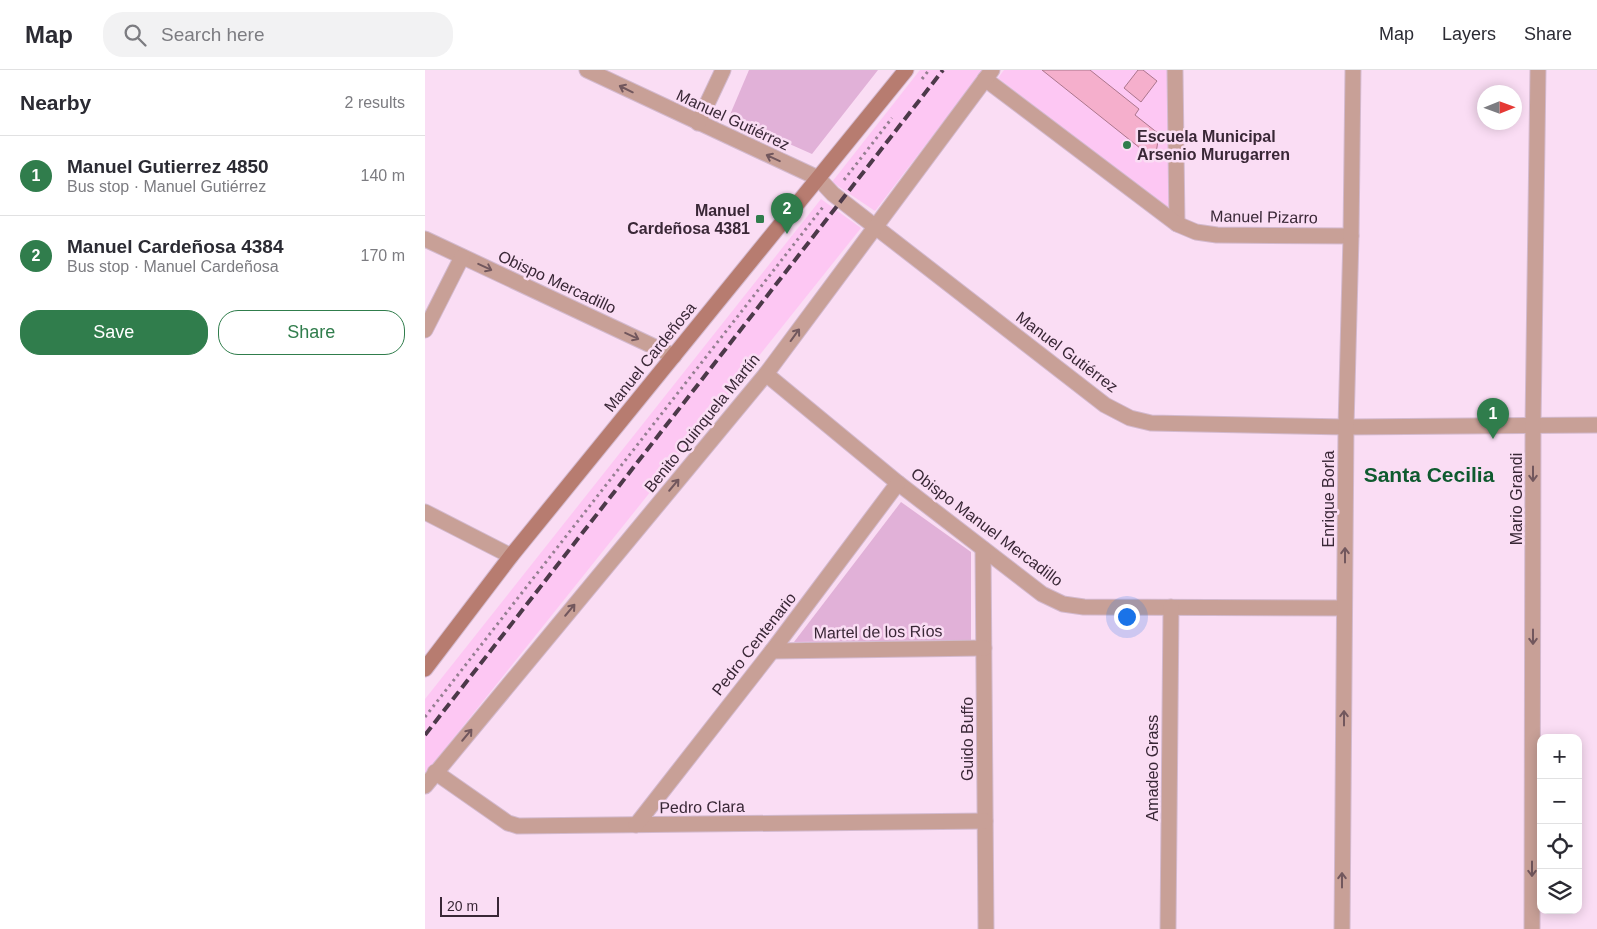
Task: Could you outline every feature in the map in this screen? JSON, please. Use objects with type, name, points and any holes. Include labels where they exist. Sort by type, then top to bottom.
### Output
[{"type":"main road","name":"Manuel Cardeñosa","points":[[425,668],[511,556],[906,70]]},
{"type":"street","name":"Manuel Gutiérrez","points":[[587,70],[818,178],[833,194],[1105,405],[1130,418],[1151,422],[1346,427],[1597,426]]},
{"type":"street","points":[[698,123],[723,70]]},
{"type":"street","points":[[1175,70],[1177,224]]},
{"type":"street","name":"Enrique Borla","points":[[1342,929],[1346,427],[1353,70]]},
{"type":"street","name":"Mario Grandi","points":[[1532,929],[1533,426],[1538,70]]},
{"type":"street","name":"Manuel Pizarro","points":[[989,74],[1177,224],[1195,232],[1217,235],[1351,236]]},
{"type":"street","name":"Benito Quinquela Martín","points":[[425,786],[766,374],[989,74]]},
{"type":"street","name":"Obispo Mercadillo","points":[[425,239],[673,356]]},
{"type":"street","points":[[425,330],[462,257]]},
{"type":"street","name":"Obispo Manuel Mercadillo","points":[[766,374],[983,549],[1042,594],[1063,604],[1084,606],[1345,608]]},
{"type":"street","name":"Pedro Centenario","points":[[636,825],[772,651],[898,482]]},
{"type":"street","points":[[425,512],[511,556]]},
{"type":"street","name":"Guido Buffo","points":[[983,549],[987,929]]},
{"type":"street","name":"Amadeo Grass","points":[[1168,929],[1171,607]]},
{"type":"street","name":"Martel de los Ríos","points":[[772,651],[984,648]]},
{"type":"street","name":"Pedro Clara","points":[[435,772],[508,823],[518,826],[985,821]]},
{"type":"path","points":[[917,86],[929,70]]},
{"type":"path","points":[[425,717],[893,117]]},
{"type":"shaded area","points":[[749,70],[878,70],[812,154],[729,117]]},
{"type":"shaded area","points":[[920,70],[983,70],[875,211],[832,182]]},
{"type":"shaded area","name":"Escuela Municipal Arsenio Murugarren","points":[[1004,70],[1169,70],[1171,213],[998,78]]},
{"type":"shaded area","points":[[821,199],[861,228],[425,774],[425,699]]},
{"type":"shaded area","points":[[901,502],[971,552],[971,640],[794,642]]},
{"type":"building","points":[[1042,70],[1090,70],[1139,109],[1135,115],[1159,134],[1155,160]]},
{"type":"building","points":[[1138,70],[1143,70],[1157,81],[1141,102],[1124,88]]},
{"type":"railway","points":[[425,735],[943,70]]},
{"type":"place","name":"Escuela Municipal Arsenio Murugarren","points":[[1127,145]]},
{"type":"place","name":"Manuel Cardeñosa 4381","points":[[760,219]]},
{"type":"place","name":"Manuel Cardeñosa 4384","points":[[787,234]]},
{"type":"place","name":"Manuel Gutierrez 4850","points":[[1493,439]]},
{"type":"district","name":"Santa Cecilia","points":[[1429,474]]}]
